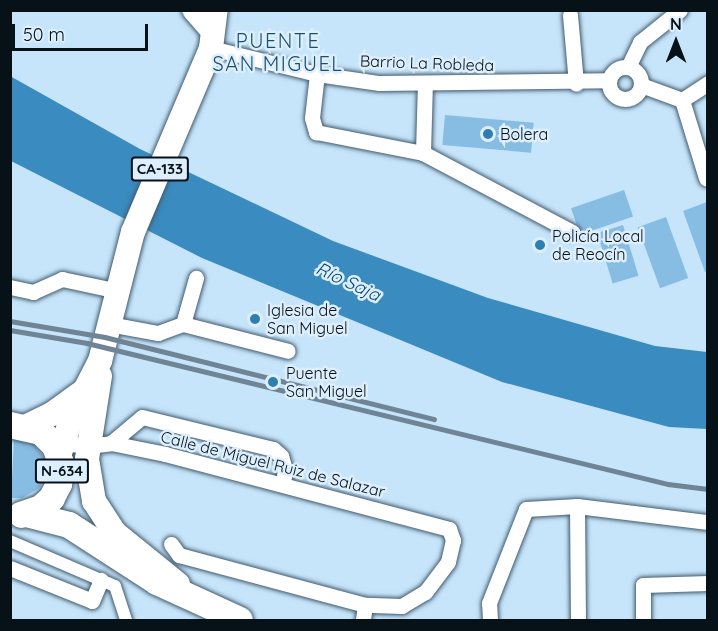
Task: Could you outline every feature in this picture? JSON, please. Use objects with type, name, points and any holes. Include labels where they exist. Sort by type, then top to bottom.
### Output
[{"type":"highway","name":"N-634","points":[[19,425],[59,459],[72,511],[99,543]]},
{"type":"highway","name":"N-634","points":[[18,515],[47,504],[59,459]]},
{"type":"highway","name":"N-634","points":[[18,515],[60,520],[157,582],[240,621]]},
{"type":"main road","name":"CA-133","points":[[59,459],[84,391],[100,361],[133,232],[212,42],[216,10]]},
{"type":"main road","name":"N-634","points":[[100,361],[99,444],[89,488],[106,524],[215,610]]},
{"type":"main road","name":"CA-133","points":[[19,425],[52,414],[84,391]]},
{"type":"street","points":[[192,10],[212,42]]},
{"type":"street","name":"Barrio La Robleda","points":[[212,42],[317,74],[379,83],[576,84],[609,80],[616,70],[628,67],[639,42],[680,10]]},
{"type":"street","points":[[570,15],[576,84]]},
{"type":"street","points":[[609,80],[612,92],[623,99],[635,96],[641,85],[638,73],[628,67]]},
{"type":"street","points":[[317,74],[312,118],[316,132],[423,153],[572,232]]},
{"type":"street","points":[[423,153],[425,83]]},
{"type":"street","points":[[682,100],[708,83]]},
{"type":"street","points":[[641,85],[682,100]]},
{"type":"street","points":[[682,100],[706,178]]},
{"type":"street","points":[[183,324],[196,278]]},
{"type":"street","points":[[10,287],[33,292],[63,279],[118,291]]},
{"type":"street","points":[[109,324],[158,333],[183,324],[288,351]]},
{"type":"street","points":[[59,459],[99,444],[142,417],[273,449],[281,456],[285,469],[283,484]]},
{"type":"street","name":"Calle de Miguel Ruiz de Salazar","points":[[59,459],[99,444],[283,484],[449,529],[453,540],[448,562],[419,597],[402,606],[365,605]]},
{"type":"street","points":[[490,621],[489,603],[526,509],[577,506],[708,522]]},
{"type":"street","points":[[577,506],[578,621]]},
{"type":"street","points":[[10,542],[115,586],[126,621]]},
{"type":"street","points":[[171,544],[179,555],[365,605],[363,621]]},
{"type":"street","points":[[10,568],[92,601],[101,580]]},
{"type":"street","points":[[643,621],[643,585],[708,583]]},
{"type":"shaded area","name":"Bolera","points":[[445,115],[534,123],[531,153],[442,145]]},
{"type":"shaded area","points":[[624,190],[633,216],[580,235],[571,208]]},
{"type":"shaded area","points":[[707,202],[708,271],[705,272],[683,211]]},
{"type":"shaded area","points":[[666,217],[688,278],[660,288],[638,227]]},
{"type":"shaded area","points":[[623,225],[638,276],[613,284],[597,233]]},
{"type":"shaded area","points":[[14,438],[33,443],[45,459],[45,479],[39,488],[22,498],[11,498]]},
{"type":"water","name":"Río Saja","points":[[10,76],[140,149],[333,241],[488,298],[655,346],[707,352],[707,429],[669,427],[502,382],[202,258],[11,161]]},
{"type":"railway","points":[[10,321],[105,337],[434,419]]},
{"type":"railway","points":[[10,330],[87,343],[668,484],[708,489]]},
{"type":"place","name":"Bolera","points":[[488,134]]},
{"type":"place","name":"Policía Local de Reocín","points":[[540,245]]},
{"type":"place","name":"Iglesia de San Miguel","points":[[255,319]]},
{"type":"place","name":"Puente San Miguel","points":[[273,382]]},
{"type":"district","name":"PUENTE SAN MIGUEL","points":[[278,52]]}]
